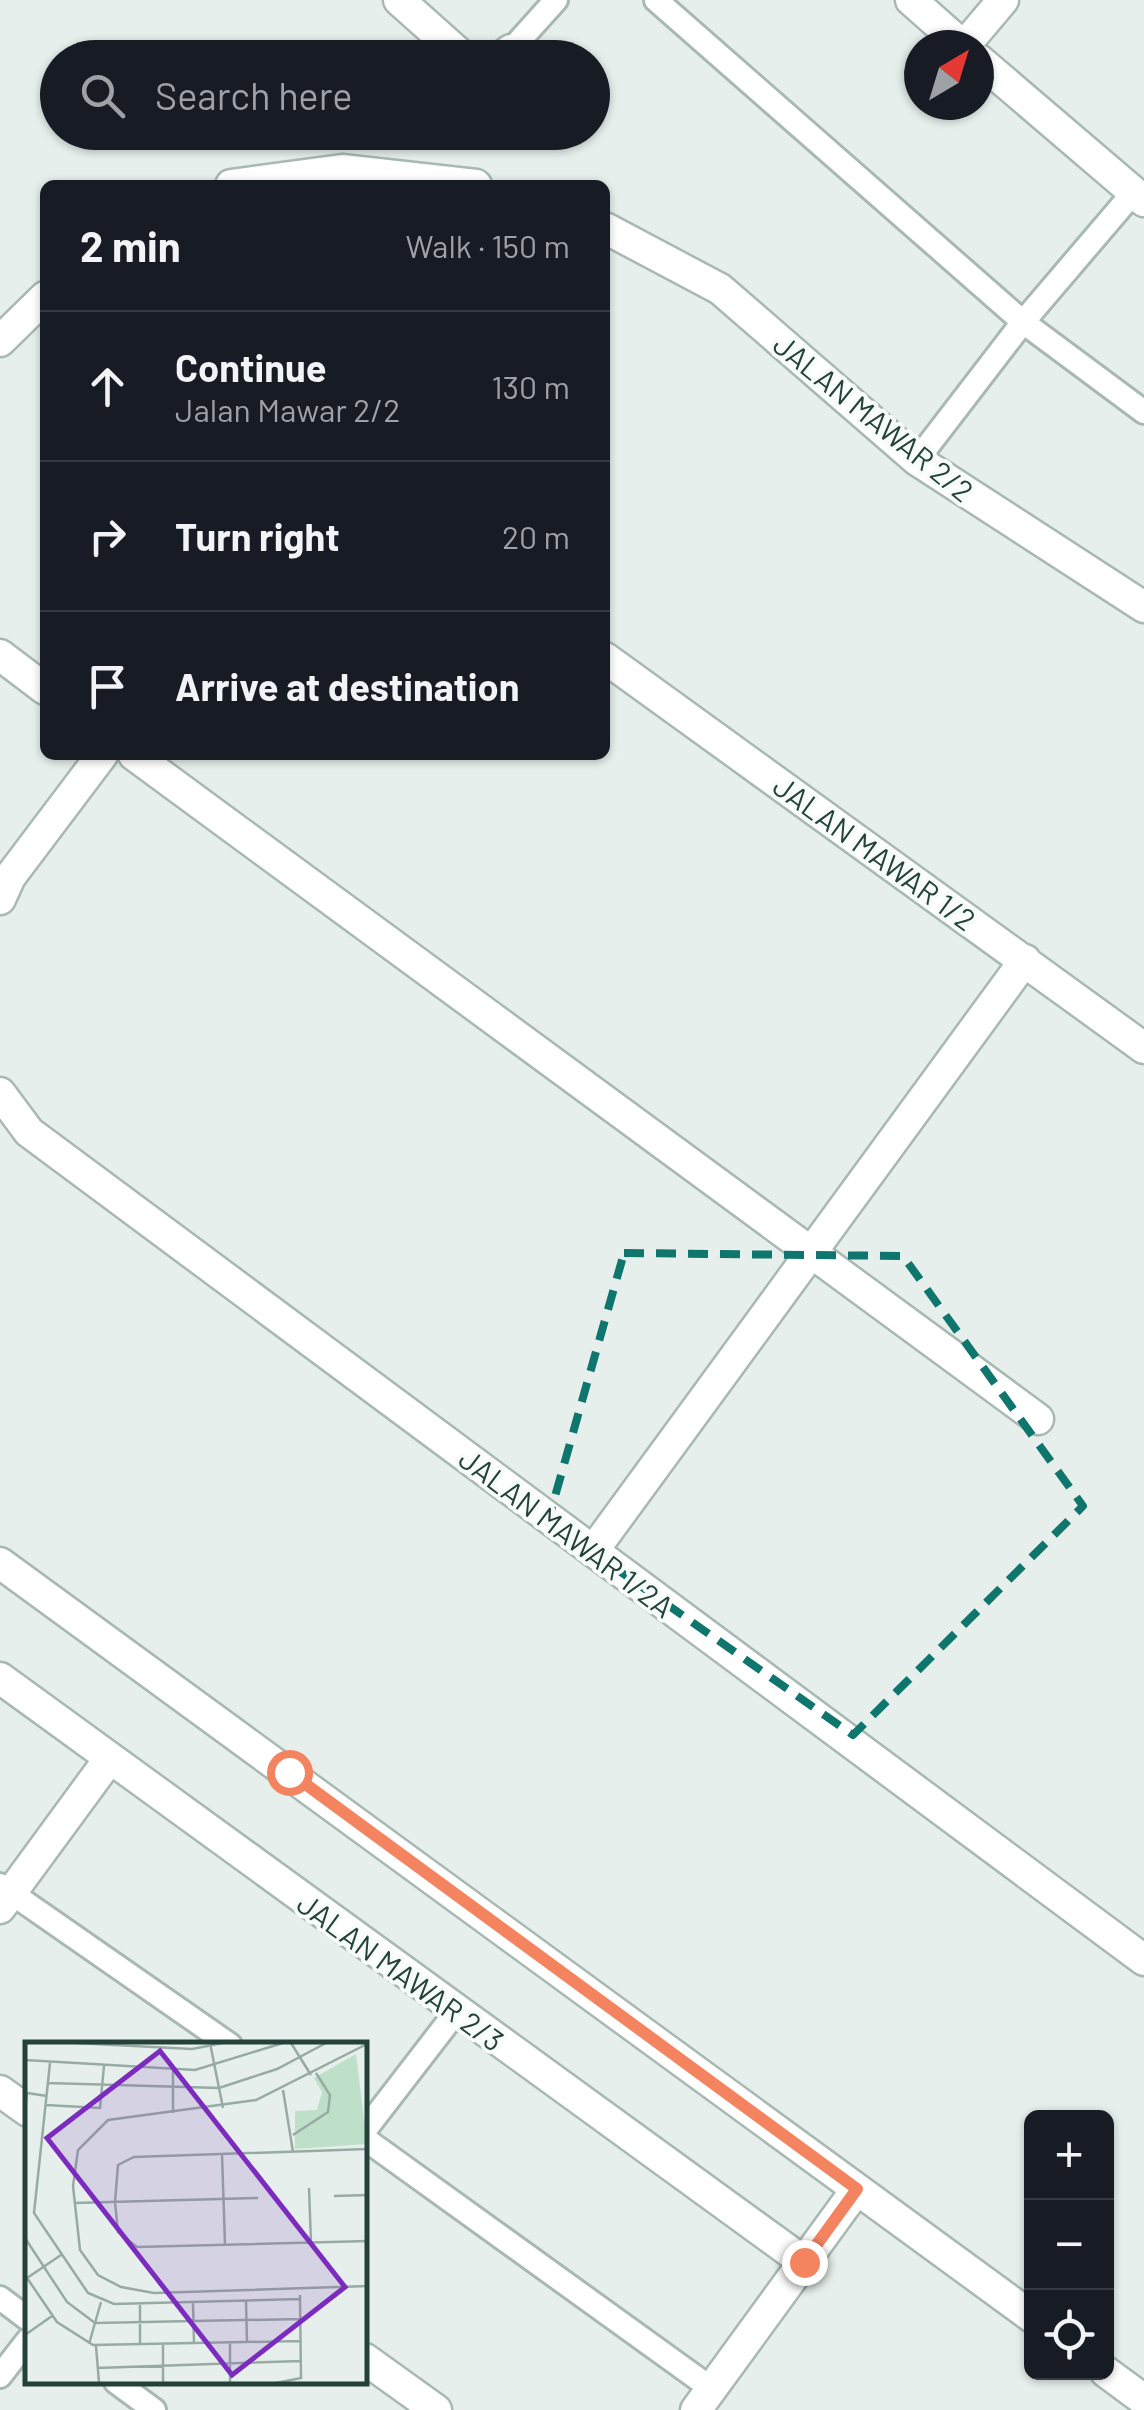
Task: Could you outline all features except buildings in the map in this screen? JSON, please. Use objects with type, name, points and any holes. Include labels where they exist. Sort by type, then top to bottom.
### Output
[{"type":"street","points":[[399,0],[444,40]]},
{"type":"street","points":[[911,0],[946,30]]},
{"type":"street","points":[[977,30],[1002,0]]},
{"type":"street","points":[[994,73],[1139,197]]},
{"type":"street","points":[[268,180],[342,170],[431,180]]},
{"type":"street","name":"JALAN MAWAR 2/2","points":[[610,231],[720,289],[917,460],[1144,606]]},
{"type":"street","points":[[0,341],[40,301]]},
{"type":"street","points":[[0,655],[40,685]]},
{"type":"street","name":"JALAN MAWAR 1/2","points":[[610,662],[1144,1048]]},
{"type":"street","points":[[0,899],[10,877],[98,760]]},
{"type":"street","points":[[141,760],[1038,1419]]},
{"type":"street","points":[[593,1551],[1025,960]]},
{"type":"street","name":"JALAN MAWAR 1/2A","points":[[0,1093],[30,1132],[1144,1960]]},
{"type":"street","points":[[0,1564],[1024,2311]]},
{"type":"street","name":"JALAN MAWAR 2/3","points":[[0,1678],[804,2262]]},
{"type":"street","points":[[4,1896],[110,1758]]},
{"type":"street","points":[[0,2091],[25,2109]]},
{"type":"street","points":[[704,2400],[857,2189]]},
{"type":"street","points":[[368,2361],[436,2410]]},
{"type":"street","points":[[1114,2378],[1144,2400]]},
{"type":"lane","points":[[518,40],[556,0]]},
{"type":"lane","points":[[656,0],[1023,322],[1144,412]]},
{"type":"lane","points":[[917,460],[1023,322],[1139,197]]},
{"type":"lane","points":[[4,1896],[225,2042]]},
{"type":"lane","points":[[368,2126],[456,2012]]},
{"type":"lane","points":[[368,2141],[704,2400]]},
{"type":"lane","points":[[0,2298],[25,2316]]},
{"type":"lane","points":[[0,2376],[25,2344]]},
{"type":"lane","points":[[120,2385],[154,2410]]},
{"type":"highlighted area","points":[[624,1253],[903,1256],[1083,1506],[853,1735],[548,1521]]},
{"type":"route","points":[[289,1772],[857,2189],[804,2262]]}]
